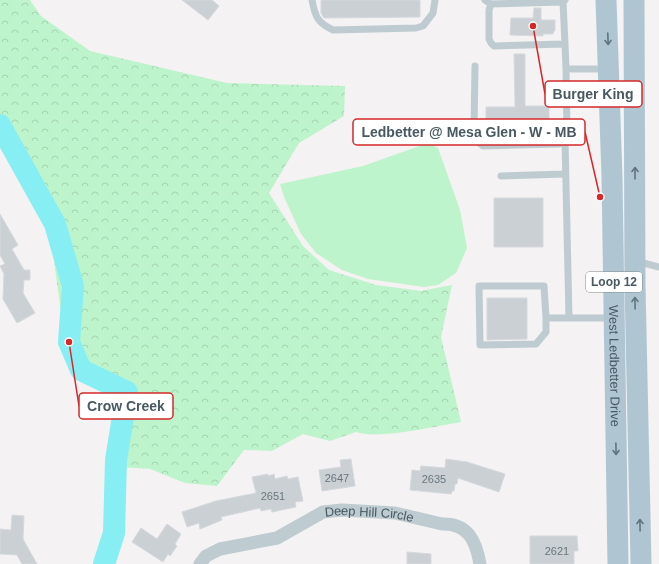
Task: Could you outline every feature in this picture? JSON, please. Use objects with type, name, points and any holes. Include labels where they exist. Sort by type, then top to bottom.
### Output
[{"type":"main road","name":"West Ledbetter Drive","points":[[606,0],[612,177],[618,564]]},
{"type":"main road","name":"West Ledbetter Drive","points":[[634,0],[635,260],[641,564]]},
{"type":"main road","points":[[612,177],[618,234],[626,255],[635,260]]},
{"type":"main road","points":[[615,318],[623,318],[627,322],[637,382]]},
{"type":"street","name":"Deep Hill Circle","points":[[200,564],[206,556],[220,549],[277,538],[323,512],[342,510],[395,513],[460,527],[469,534],[478,553],[480,564]]},
{"type":"lane","points":[[312,0],[314,12],[322,25],[333,30],[416,28],[423,26],[433,13],[435,0]]},
{"type":"lane","points":[[565,44],[494,46],[489,39],[488,2],[564,1],[566,69],[567,133],[565,140],[565,174],[569,318]]},
{"type":"lane","points":[[475,66],[474,128],[477,141],[483,146],[560,144],[565,140]]},
{"type":"lane","points":[[566,69],[609,69]]},
{"type":"lane","points":[[501,176],[565,174]]},
{"type":"lane","points":[[635,260],[659,267]]},
{"type":"lane","points":[[479,286],[544,286],[546,318],[546,332],[536,344],[480,345],[479,286]]},
{"type":"lane","points":[[546,318],[615,318]]},
{"type":"green space","points":[[0,0],[30,0],[41,16],[90,51],[227,83],[345,86],[344,116],[299,143],[269,193],[303,246],[329,270],[376,285],[421,291],[452,285],[441,337],[461,422],[392,433],[366,434],[356,432],[330,441],[303,434],[272,451],[244,450],[217,486],[185,483],[150,469],[121,467],[123,393],[69,370],[48,217],[0,134]]},
{"type":"green space","points":[[428,143],[438,148],[460,210],[467,248],[456,273],[438,285],[424,287],[368,279],[342,270],[316,253],[301,234],[284,197],[280,184],[363,166]]},
{"type":"building","points":[[182,0],[212,0],[219,6],[208,20]]},
{"type":"building","points":[[321,0],[420,0],[420,17],[324,18],[321,13]]},
{"type":"building","points":[[534,8],[541,8],[541,20],[555,20],[555,31],[553,34],[543,34],[543,36],[510,35],[511,18],[533,18]]},
{"type":"building","points":[[514,54],[525,54],[525,106],[549,106],[549,120],[530,120],[530,129],[486,129],[486,107],[515,107]]},
{"type":"building","points":[[494,198],[543,198],[543,247],[494,247]]},
{"type":"building","points":[[0,214],[18,245],[12,249],[24,270],[30,270],[30,280],[24,280],[23,293],[35,313],[17,323],[3,299],[4,274],[0,266],[5,264],[0,255]]},
{"type":"building","points":[[487,298],[527,298],[527,339],[487,340]]},
{"type":"building","points":[[351,459],[355,486],[322,491],[319,470],[341,467],[340,460]]},
{"type":"building","points":[[446,459],[467,462],[505,474],[499,492],[458,478],[454,491],[452,491],[451,494],[410,490],[412,470],[420,471],[421,466],[445,468]]},
{"type":"building","points":[[268,474],[268,476],[274,474],[275,479],[287,476],[288,479],[298,477],[303,501],[295,502],[296,507],[272,512],[271,509],[261,511],[260,508],[221,517],[222,520],[200,529],[199,523],[187,527],[182,512],[216,501],[256,493],[252,477]]},
{"type":"building","points":[[12,515],[24,516],[23,539],[37,564],[22,564],[17,555],[0,554],[0,529],[11,530]]},
{"type":"building","points":[[167,524],[181,534],[175,544],[177,546],[170,556],[168,554],[163,562],[132,542],[141,528],[157,539]]},
{"type":"building","points":[[530,536],[577,536],[578,551],[574,551],[574,564],[530,564]]},
{"type":"building","points":[[407,552],[431,554],[431,564],[407,564]]},
{"type":"waterway","points":[[0,125],[55,224],[73,286],[69,342],[81,370],[127,392],[116,460],[114,533],[104,564]]},
{"type":"place","name":"Burger King","points":[[533,26]]},
{"type":"place","name":"Ledbetter @ Mesa Glen - W - MB","points":[[600,197]]},
{"type":"place","name":"Crow Creek","points":[[69,342]]}]
